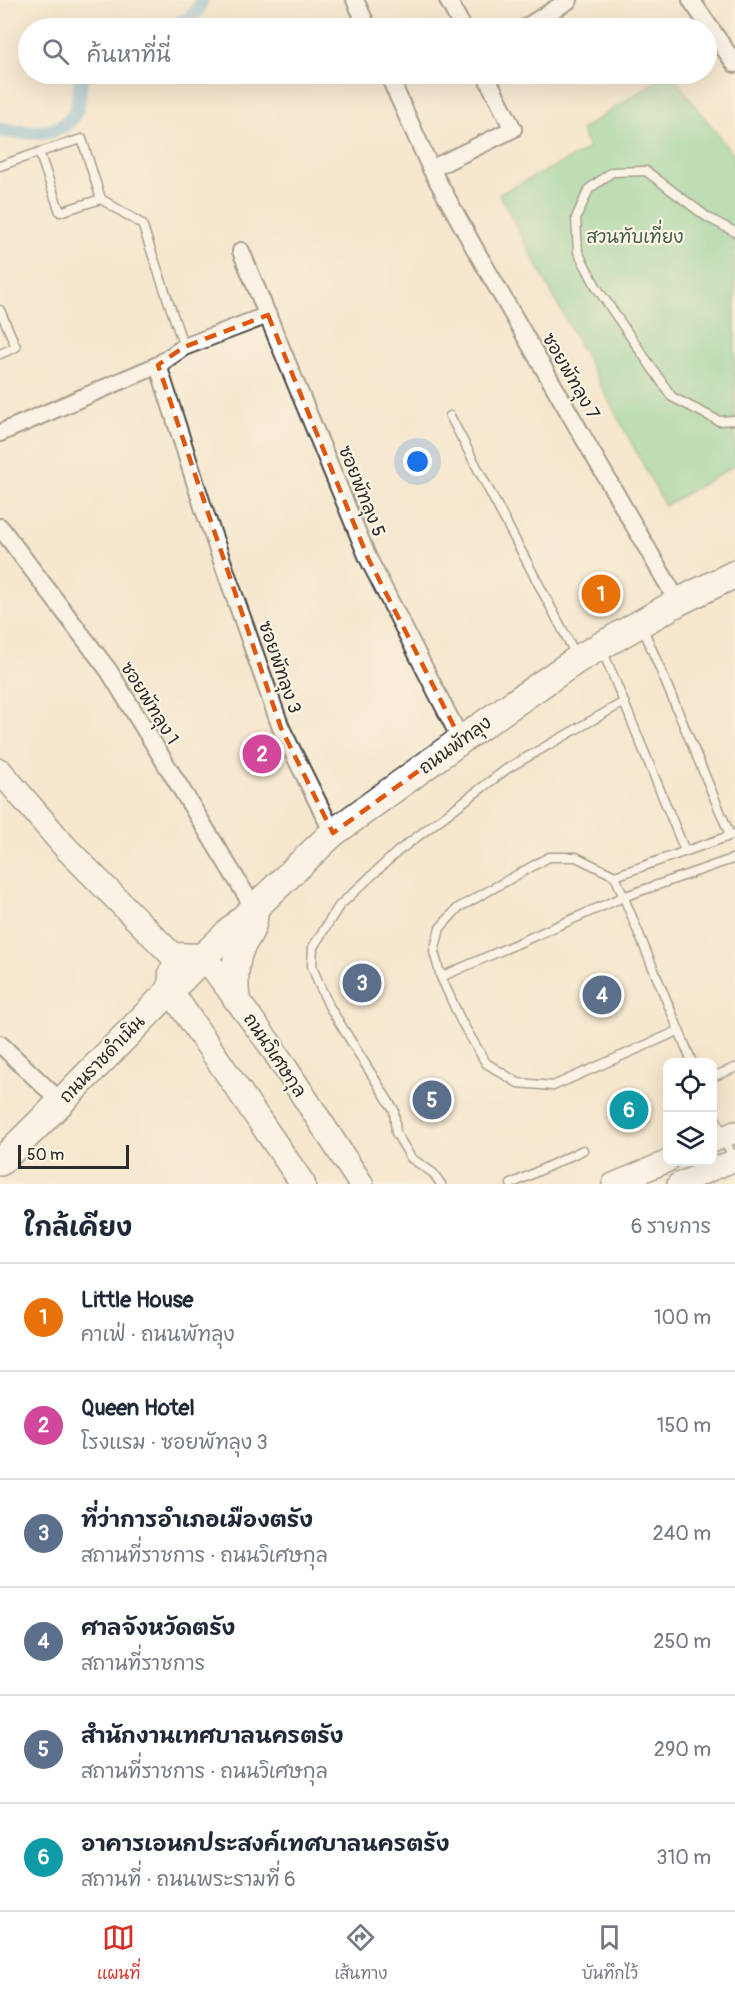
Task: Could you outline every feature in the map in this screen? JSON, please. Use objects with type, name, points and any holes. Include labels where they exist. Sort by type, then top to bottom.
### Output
[{"type":"main road","name":"ถนนพัทลุง","points":[[204,956],[333,833],[461,740],[578,659],[678,602],[735,574]]},
{"type":"main road","points":[[0,771],[66,848],[171,955],[204,956]]},
{"type":"main road","points":[[236,998],[234,981],[240,950],[254,925],[254,908]]},
{"type":"main road","points":[[171,955],[170,990],[303,1184]]},
{"type":"main road","name":"ถนนราชดำเนิน","points":[[0,1162],[204,956]]},
{"type":"main road","name":"ถนนวิเศษกุล","points":[[204,956],[269,1043],[361,1184]]},
{"type":"street","points":[[355,0],[363,18]]},
{"type":"street","points":[[448,0],[457,18]]},
{"type":"street","points":[[540,18],[568,0]]},
{"type":"street","points":[[691,0],[703,18]]},
{"type":"street","points":[[717,38],[735,64]]},
{"type":"street","name":"ซอยพัทลุง 7","points":[[392,84],[431,170],[678,602]]},
{"type":"street","points":[[431,170],[513,129],[490,84]]},
{"type":"street","name":"ซอยพัทลุง 5","points":[[241,251],[368,558],[461,740]]},
{"type":"street","points":[[0,433],[158,365],[184,347],[268,315]]},
{"type":"street","name":"ซอยพัทลุง 3","points":[[158,365],[203,507],[281,728],[333,833]]},
{"type":"street","name":"ซอยพัทลุง 1","points":[[0,527],[108,671],[254,908]]},
{"type":"street","points":[[0,1044],[61,1102]]},
{"type":"street","points":[[691,1181],[735,1160]]},
{"type":"street","points":[[613,1184],[663,1163]]},
{"type":"lane","points":[[0,166],[82,139],[101,199],[142,224],[184,347]]},
{"type":"lane","points":[[39,152],[60,212],[101,199]]},
{"type":"lane","points":[[735,232],[707,217],[646,171],[612,172],[589,189],[576,218],[578,252],[597,288],[672,397],[720,422],[735,420]]},
{"type":"lane","points":[[0,310],[15,347],[0,354]]},
{"type":"lane","points":[[450,416],[578,659]]},
{"type":"lane","points":[[615,876],[732,835],[641,623]]},
{"type":"lane","points":[[601,646],[685,851]]},
{"type":"lane","points":[[441,1184],[433,1173],[411,1158],[396,1133],[394,1110],[329,1006],[318,982],[312,966],[312,947],[339,906],[397,852],[508,768],[624,702]]},
{"type":"lane","points":[[678,1030],[553,1086],[518,1083],[486,1063],[461,1021],[441,978],[434,952],[440,928],[458,908],[549,857],[576,857],[615,876],[690,1058]]},
{"type":"lane","points":[[441,978],[623,897],[735,858]]},
{"type":"lane","points":[[717,1075],[735,1068]]},
{"type":"lane","points":[[712,1112],[735,1160]]},
{"type":"lane","points":[[511,1184],[583,1150]]},
{"type":"highlighted area","points":[[268,315],[368,558],[461,740],[333,833],[281,728],[158,365],[184,347]]},
{"type":"green space","name":"สวนทับเที่ยง","points":[[652,84],[679,84],[735,157],[735,465],[665,506],[499,194],[589,149],[581,130]]},
{"type":"waterway","points":[[189,18],[196,11],[201,0]]},
{"type":"waterway","points":[[0,130],[32,133],[63,126],[76,110],[80,84]]},
{"type":"place","name":"Little House","points":[[601,594]]},
{"type":"place","name":"Queen Hotel","points":[[262,754]]},
{"type":"place","name":"ที่ว่าการอำเภอเมืองตรัง","points":[[362,983]]},
{"type":"place","name":"ศาลจังหวัดตรัง","points":[[602,995]]},
{"type":"place","name":"สำนักงานเทศบาลนครตรัง","points":[[432,1100]]},
{"type":"place","name":"อาคารเอนกประสงค์เทศบาลนครตรัง","points":[[629,1110]]}]
